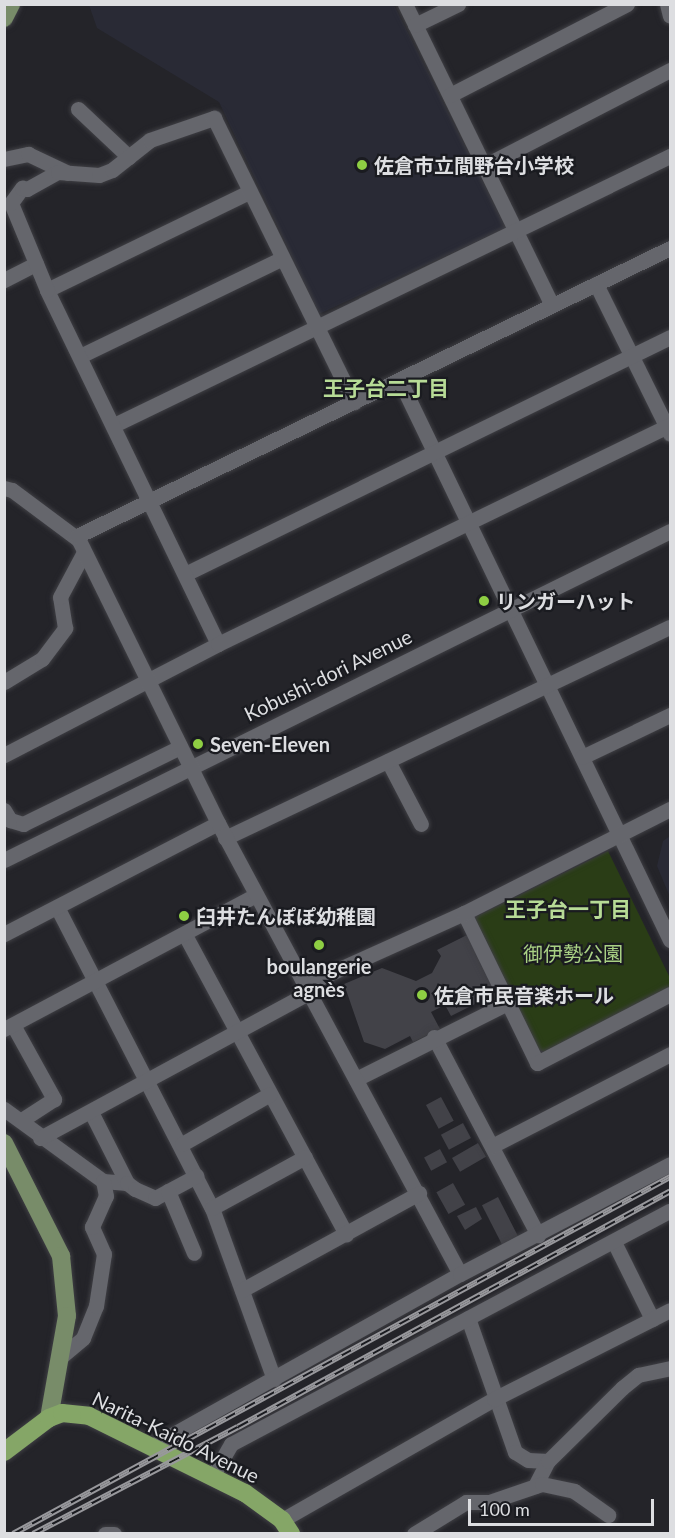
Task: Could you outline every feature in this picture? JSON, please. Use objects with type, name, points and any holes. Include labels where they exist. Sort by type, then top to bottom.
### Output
[{"type":"highway","name":"Narita-Kaido Avenue","points":[[49,1418],[62,1413],[89,1416],[245,1493],[286,1527]]},
{"type":"highway","points":[[4,1452],[49,1418]]},
{"type":"main road","points":[[4,18],[11,4]]},
{"type":"main road","points":[[4,1143],[61,1256],[67,1316],[63,1355],[49,1418]]},
{"type":"street","points":[[405,4],[552,305]]},
{"type":"street","points":[[415,25],[458,4]]},
{"type":"street","points":[[450,96],[627,4]]},
{"type":"street","points":[[667,4],[670,16]]},
{"type":"street","points":[[484,166],[670,70]]},
{"type":"street","points":[[78,108],[129,157]]},
{"type":"street","points":[[218,644],[47,290],[11,203],[22,188],[27,189],[58,172],[99,175],[129,157],[150,140],[214,118],[281,259],[354,402]]},
{"type":"street","points":[[4,159],[28,154],[68,173]]},
{"type":"street","points":[[114,425],[670,156]]},
{"type":"street","points":[[47,290],[249,192]]},
{"type":"street","points":[[460,1275],[418,1193],[225,838],[146,681],[77,536],[670,248]]},
{"type":"street","points":[[80,356],[281,259]]},
{"type":"street","points":[[4,280],[36,264]]},
{"type":"street","points":[[5,753],[218,644],[469,522],[669,429],[596,284]]},
{"type":"street","points":[[184,573],[670,337]]},
{"type":"street","points":[[400,381],[670,940]]},
{"type":"street","points":[[4,488],[12,490],[81,546]]},
{"type":"street","name":"Kobushi-dori Avenue","points":[[4,860],[670,531]]},
{"type":"street","points":[[4,682],[42,659],[64,628],[60,597],[81,546]]},
{"type":"street","points":[[225,838],[670,627]]},
{"type":"street","points":[[582,757],[670,715]]},
{"type":"street","points":[[4,810],[10,820],[23,824],[180,747]]},
{"type":"street","points":[[388,761],[421,825]]},
{"type":"street","points":[[40,1138],[237,1033],[306,989],[464,913],[670,808]]},
{"type":"street","points":[[4,934],[218,823]]},
{"type":"street","points":[[23,1119],[54,1100],[9,1027],[185,935],[256,895]]},
{"type":"street","points":[[57,907],[182,1144],[212,1208],[274,1379]]},
{"type":"street","points":[[464,913],[537,1063],[670,994]]},
{"type":"street","points":[[185,935],[346,1233]]},
{"type":"street","points":[[356,1078],[434,1037],[508,1003]]},
{"type":"street","points":[[434,1037],[538,1235]]},
{"type":"street","points":[[492,1146],[670,1054]]},
{"type":"street","points":[[182,1144],[270,1094]]},
{"type":"street","points":[[4,1109],[23,1119],[40,1138],[88,1166],[104,1181],[127,1183],[155,1198],[196,1176]]},
{"type":"street","points":[[91,1112],[127,1183]]},
{"type":"street","points":[[212,1208],[305,1157]]},
{"type":"street","points":[[152,1446],[460,1275],[670,1164]]},
{"type":"street","points":[[63,1355],[83,1338],[96,1306],[104,1254],[92,1227],[106,1196],[104,1181]]},
{"type":"street","points":[[168,1191],[194,1253]]},
{"type":"street","points":[[242,1290],[418,1193]]},
{"type":"street","points":[[212,1477],[231,1444],[614,1242],[670,1210]]},
{"type":"street","points":[[614,1242],[652,1319]]},
{"type":"street","points":[[286,1527],[494,1399],[670,1310]]},
{"type":"street","points":[[468,1318],[494,1399],[515,1452],[528,1460],[548,1461]]},
{"type":"street","points":[[534,1485],[548,1461],[638,1376],[670,1368]]},
{"type":"street","points":[[414,1533],[466,1502],[489,1502],[534,1485],[574,1491],[608,1515]]},
{"type":"street","points":[[105,1533],[114,1533]]},
{"type":"shaded area","name":"佐倉市立間野台小学校","points":[[89,5],[394,5],[506,228],[319,314],[219,102],[97,28]]},
{"type":"shaded area","points":[[670,836],[670,897],[657,866],[663,841]]},
{"type":"green space","name":"御伊勢公園","points":[[608,851],[670,978],[670,989],[546,1053],[537,1049],[471,919]]},
{"type":"building","points":[[467,935],[497,993],[451,1016],[445,1005],[431,1012],[440,1029],[413,1042],[410,1036],[385,1049],[364,1042],[344,984],[382,968],[416,981],[432,973],[441,956],[437,950]]},
{"type":"building","points":[[441,1097],[454,1121],[439,1129],[426,1105]]},
{"type":"building","points":[[463,1123],[471,1138],[449,1150],[441,1135]]},
{"type":"building","points":[[478,1143],[486,1157],[460,1172],[452,1158]]},
{"type":"building","points":[[440,1149],[447,1162],[431,1171],[424,1157]]},
{"type":"building","points":[[453,1183],[465,1205],[449,1214],[436,1192]]},
{"type":"building","points":[[498,1197],[518,1237],[502,1245],[482,1205]]},
{"type":"building","points":[[476,1207],[482,1219],[465,1230],[457,1216]]},
{"type":"railway","points":[[13,1534],[670,1177]]},
{"type":"railway","points":[[33,1534],[238,1427],[670,1191]]},
{"type":"place","name":"佐倉市立間野台小学校","points":[[362,165]]},
{"type":"place","name":"リンガーハット","points":[[484,601]]},
{"type":"place","name":"Seven-Eleven","points":[[198,744]]},
{"type":"place","name":"臼井たんぽぽ幼稚園","points":[[184,916]]},
{"type":"place","name":"boulangerie agnès","points":[[319,945]]},
{"type":"place","name":"佐倉市民音楽ホール","points":[[422,995]]},
{"type":"district","name":"王子台二丁目","points":[[386,388]]},
{"type":"district","name":"王子台一丁目","points":[[568,909]]}]
